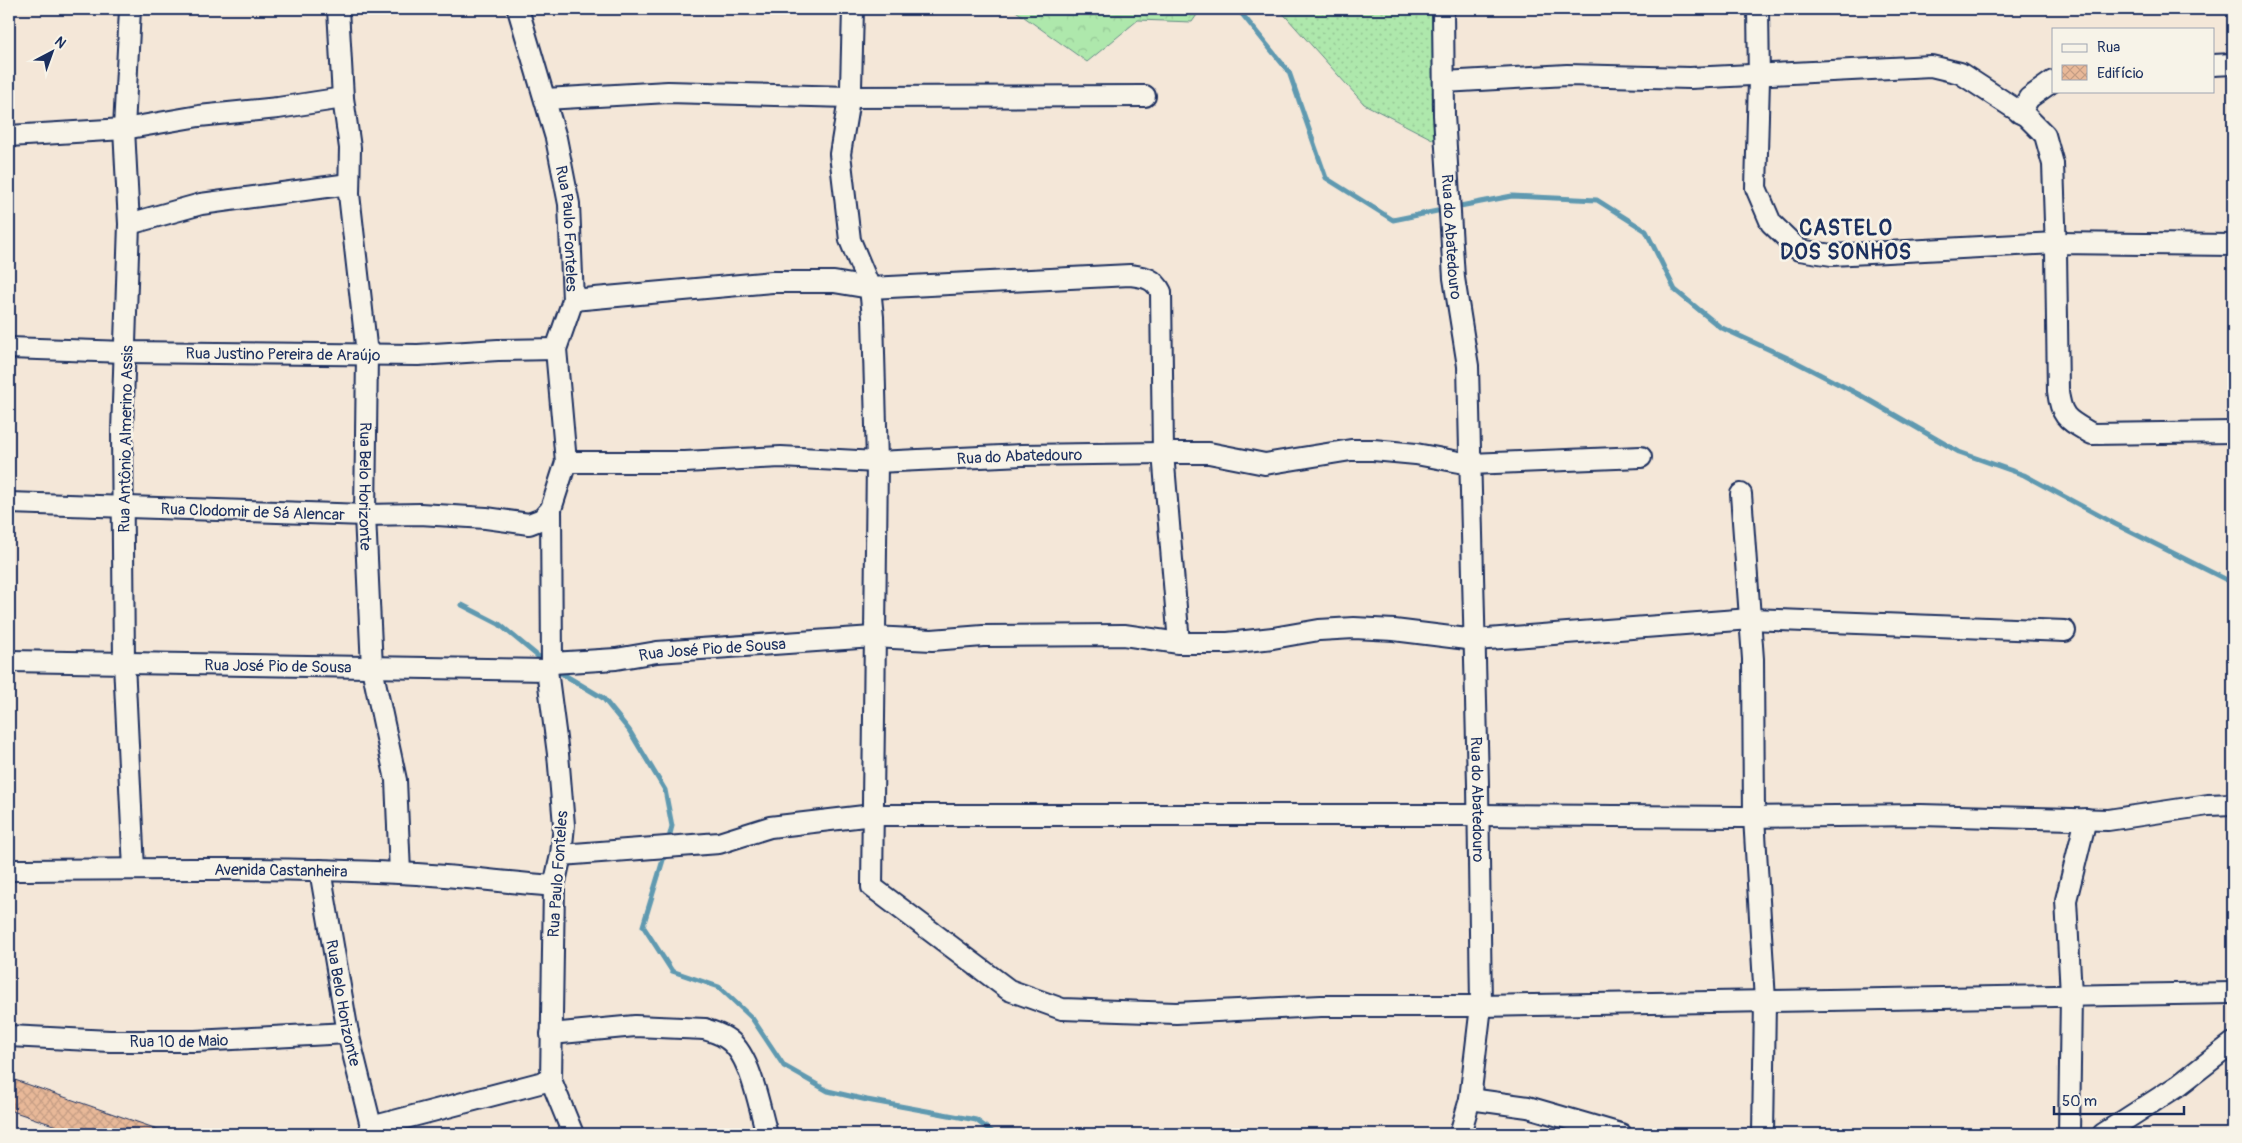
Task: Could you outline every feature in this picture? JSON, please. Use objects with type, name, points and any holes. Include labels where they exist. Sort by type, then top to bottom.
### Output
[{"type":"street","name":"Rua Antônio Almerino Assis","points":[[130,9],[124,129],[129,224],[122,432],[124,663],[134,869]]},
{"type":"street","name":"Rua Belo Horizonte","points":[[338,9],[343,98],[350,148],[349,184],[367,354],[365,515],[372,668],[396,780],[400,873]]},
{"type":"street","name":"Rua Paulo Fonteles","points":[[518,9],[556,138],[569,204],[573,300],[556,349],[566,462],[551,509],[549,667],[563,816],[561,855],[554,886],[551,1080],[573,1134]]},
{"type":"street","points":[[853,9],[849,97],[840,154],[850,240],[870,288],[873,317],[877,462],[873,636],[872,887],[1009,990],[1062,1009],[1176,1014],[1321,1006],[1481,1006],[2233,993]]},
{"type":"street","name":"Rua do Abatedouro","points":[[1443,9],[1444,82],[1454,278],[1468,366],[1481,1006],[1470,1099],[1460,1134]]},
{"type":"street","points":[[1758,9],[1759,74],[1756,188],[1771,223],[1799,250],[1832,255],[2056,243],[2233,245]]},
{"type":"street","points":[[2214,65],[2233,64]]},
{"type":"street","points":[[1444,82],[1568,75],[1690,78],[1931,66],[1960,73],[2020,113],[2045,135],[2053,164],[2060,410],[2072,422],[2092,434],[2233,432]]},
{"type":"street","points":[[2020,113],[2029,98],[2052,82]]},
{"type":"street","points":[[545,99],[668,92],[849,97],[1145,96]]},
{"type":"street","points":[[9,136],[124,129],[199,116],[278,108],[343,98]]},
{"type":"street","points":[[129,224],[201,204],[349,184]]},
{"type":"street","points":[[573,300],[772,282],[834,282],[870,288],[1130,275],[1146,277],[1156,282],[1161,292],[1163,453],[1179,643]]},
{"type":"street","name":"Rua Justino Pereira de Araújo","points":[[9,348],[126,352],[418,355],[498,350],[556,349]]},
{"type":"street","name":"Rua do Abatedouro","points":[[566,462],[685,462],[781,457],[877,462],[1022,455],[1209,453],[1265,464],[1293,461],[1351,450],[1416,454],[1470,464],[1641,457]]},
{"type":"street","points":[[1741,494],[1753,659],[1754,817],[1765,1001],[1763,1134]]},
{"type":"street","name":"Rua Clodomir de Sá Alencar","points":[[9,503],[365,515],[429,514],[486,518],[530,524],[542,519],[551,509]]},
{"type":"street","name":"Rua José Pio de Sousa","points":[[9,661],[372,668],[549,667],[657,652],[873,636],[932,640],[983,636],[1124,635],[1179,643],[1228,643],[1319,630],[1354,628],[1394,630],[1474,640],[1750,619],[2065,631]]},
{"type":"street","points":[[561,855],[719,843],[770,827],[873,815],[1754,817],[1921,815],[2108,820],[2233,804]]},
{"type":"street","points":[[2069,1134],[2071,996],[2066,900],[2086,819]]},
{"type":"street","name":"Avenida Castanheira","points":[[9,870],[320,870],[400,873],[554,886]]},
{"type":"street","name":"Rua Belo Horizonte","points":[[320,870],[348,1033],[372,1131]]},
{"type":"street","points":[[551,1034],[635,1026],[705,1029],[727,1038],[739,1052],[748,1069],[767,1134]]},
{"type":"street","name":"Rua 10 de Maio","points":[[9,1036],[195,1041],[348,1033]]},
{"type":"street","points":[[2103,1134],[2179,1086],[2233,1043]]},
{"type":"street","points":[[372,1131],[551,1080]]},
{"type":"street","points":[[1470,1099],[1528,1107],[1621,1134]]},
{"type":"green space","points":[[1013,9],[1201,9],[1192,22],[1138,20],[1087,62]]},
{"type":"green space","points":[[1279,9],[1438,9],[1442,144],[1364,104]]},
{"type":"building","points":[[9,1078],[166,1132],[166,1134],[80,1134],[9,1110]]},
{"type":"waterway","points":[[1238,9],[1289,72],[1326,178],[1393,220],[1447,209]]},
{"type":"waterway","points":[[1455,207],[1512,196],[1597,200],[1646,231],[1675,290],[1720,327],[1792,360],[1860,395],[1959,452],[2024,475],[2115,524],[2233,583]]},
{"type":"waterway","points":[[462,605],[499,624],[545,662]]},
{"type":"waterway","points":[[556,670],[603,698],[629,730],[665,790],[672,826],[668,842]]},
{"type":"waterway","points":[[666,850],[643,926],[672,971],[719,987],[752,1018],[784,1066],[828,1091],[976,1120],[995,1134]]},
{"type":"district","name":"CASTELO DOS SONHOS","points":[[1846,240]]}]
